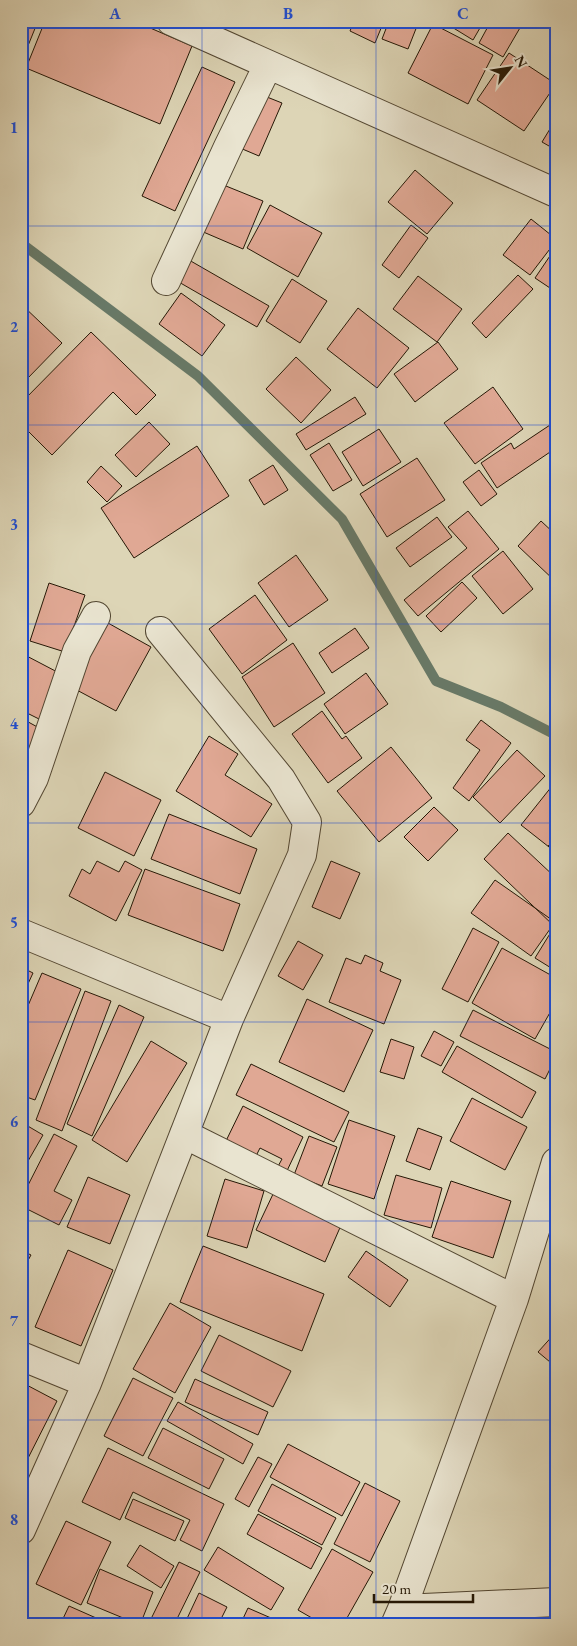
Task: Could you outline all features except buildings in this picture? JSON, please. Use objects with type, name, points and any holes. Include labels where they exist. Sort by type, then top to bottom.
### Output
[{"type":"street","points":[[171,21],[556,193]]},
{"type":"street","points":[[166,282],[268,65]]},
{"type":"street","points":[[21,803],[34,778],[76,651],[96,616]]},
{"type":"street","points":[[21,1530],[87,1383],[228,1019],[302,855],[307,822],[281,779],[160,630]]},
{"type":"street","points":[[21,933],[228,1019]]},
{"type":"street","points":[[184,1134],[514,1299]]},
{"type":"street","points":[[556,1162],[514,1299],[398,1617],[556,1602]]},
{"type":"street","points":[[21,1356],[87,1383]]},
{"type":"waterway","points":[[21,243],[198,376],[342,519],[436,681],[501,707],[556,735]]}]
